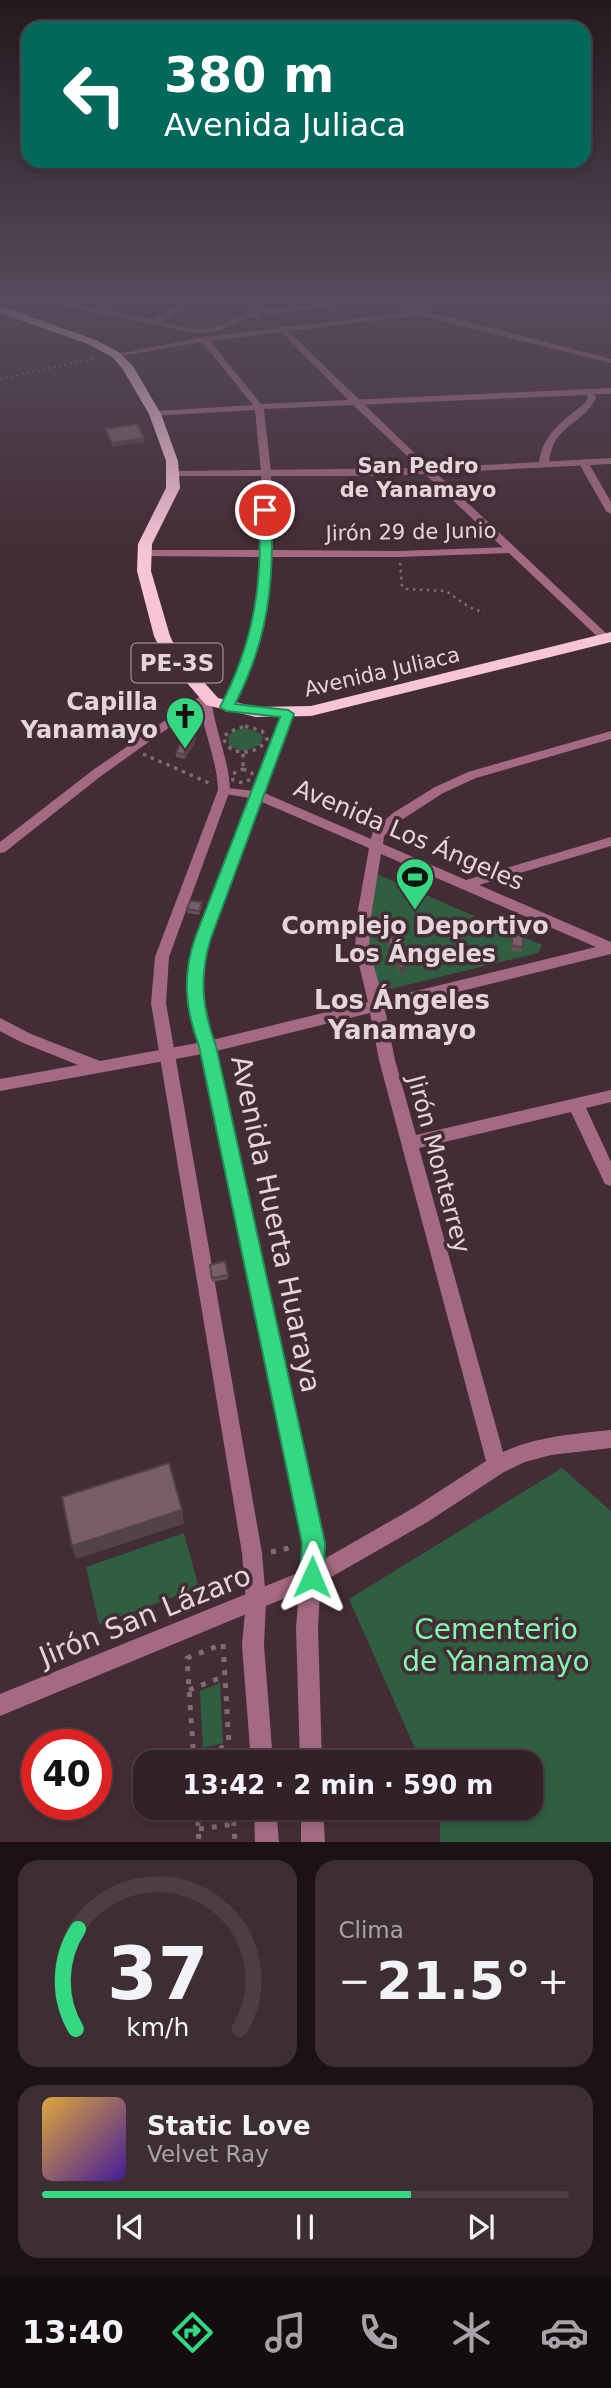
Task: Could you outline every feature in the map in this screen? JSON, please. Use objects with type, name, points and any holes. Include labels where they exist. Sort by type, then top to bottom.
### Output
[{"type":"highway","points":[[137,383],[155,414],[174,474],[173,488],[156,519],[143,553]]},
{"type":"highway","name":"Avenida Juliaca","points":[[143,553],[147,582],[166,646],[205,697],[226,707],[288,714],[332,707],[609,640]]},
{"type":"street","points":[[226,707],[238,688],[259,627],[267,554],[266,472],[259,407],[240,383]]},
{"type":"street","points":[[336,383],[609,640]]},
{"type":"street","points":[[155,414],[611,391]]},
{"type":"street","points":[[544,463],[544,450],[549,441],[589,404],[592,398],[589,392]]},
{"type":"street","points":[[174,474],[382,473],[611,461]]},
{"type":"street","points":[[583,462],[611,511]]},
{"type":"street","name":"Jirón 29 de Junio","points":[[143,553],[399,554],[511,550]]},
{"type":"street","points":[[0,849],[131,749],[205,697]]},
{"type":"street","points":[[205,697],[206,716],[223,777],[224,790],[160,965],[159,1027],[167,1054],[252,1553],[256,1601],[253,1646],[261,1750]]},
{"type":"street","name":"Avenida Huerta Huaraya","points":[[288,714],[195,962],[193,986],[198,1022],[208,1046],[313,1543],[307,1627],[311,1750]]},
{"type":"street","name":"Jirón Monterrey","points":[[497,1465],[387,1060],[377,1004],[362,948],[362,933],[378,834],[398,816],[455,782],[611,735]]},
{"type":"street","name":"Avenida Los Ángeles","points":[[224,790],[258,794],[611,948]]},
{"type":"street","points":[[465,885],[611,841]]},
{"type":"street","points":[[0,1085],[208,1046],[611,948]]},
{"type":"street","points":[[0,1024],[26,1038],[97,1066]]},
{"type":"street","points":[[411,1143],[611,1096]]},
{"type":"street","points":[[576,1105],[611,1179]]},
{"type":"street","name":"Jirón San Lázaro","points":[[0,1705],[312,1577],[400,1528],[497,1465],[536,1449],[611,1440]]},
{"type":"street","points":[[266,1820],[267,1842]]},
{"type":"street","points":[[312,1820],[313,1842]]},
{"type":"path","points":[[399,554],[402,586],[414,590],[446,590],[469,607],[484,613]]},
{"type":"path","points":[[238,727],[252,727],[262,731],[267,739],[265,743],[257,750],[243,752],[227,747],[225,735],[238,727]]},
{"type":"path","points":[[131,749],[224,790]]},
{"type":"path","points":[[243,752],[243,769]]},
{"type":"path","points":[[243,769],[252,773],[251,779],[243,783],[233,780],[233,772],[243,769]]},
{"type":"path","points":[[252,1553],[269,1553],[313,1543]]},
{"type":"path","points":[[193,1750],[187,1658],[223,1644],[229,1750]]},
{"type":"path","points":[[224,1658],[231,1655]]},
{"type":"path","points":[[189,1690],[225,1676]]},
{"type":"path","points":[[218,1750],[229,1746]]},
{"type":"path","points":[[198,1820],[200,1842]]},
{"type":"path","points":[[234,1820],[235,1842]]},
{"type":"path","points":[[199,1829],[234,1824]]},
{"type":"green space","points":[[246,728],[261,734],[263,737],[260,745],[244,751],[229,746],[228,736],[235,730]]},
{"type":"green space","name":"Complejo Deportivo Los Ángeles","points":[[379,875],[542,945],[538,953],[370,994],[361,950],[373,877]]},
{"type":"green space","name":"Cementerio de Yanamayo","points":[[562,1468],[611,1511],[611,1842],[440,1842],[440,1820],[543,1820],[543,1750],[416,1750],[349,1599]]},
{"type":"green space","points":[[184,1533],[199,1588],[99,1624],[86,1567]]},
{"type":"green space","points":[[220,1683],[223,1743],[203,1748],[200,1691]]},
{"type":"building","points":[[137,424],[144,438],[112,443],[105,429]]},
{"type":"building","points":[[183,737],[195,739],[184,754],[176,753]]},
{"type":"building","points":[[190,901],[202,902],[199,911],[187,909]]},
{"type":"building","points":[[382,915],[406,967],[400,968],[377,916]]},
{"type":"building","points":[[512,934],[523,935],[523,947],[512,946]]},
{"type":"building","points":[[225,1261],[228,1275],[212,1278],[210,1265]]},
{"type":"building","points":[[169,1463],[182,1510],[72,1546],[62,1497]]},
{"type":"place","name":"Capilla Yanamayo","points":[[185,750]]},
{"type":"place","name":"Complejo Deportivo Los Ángeles","points":[[415,911]]},
{"type":"district","name":"San Pedro de Yanamayo","points":[[418,478]]},
{"type":"district","name":"Los Ángeles Yanamayo","points":[[402,1015]]},
{"type":"route","points":[[265,510],[267,554],[259,627],[248,652],[243,676],[226,707],[288,714],[203,938],[195,962],[193,986],[198,1022],[208,1046],[313,1543],[312,1577]]}]
